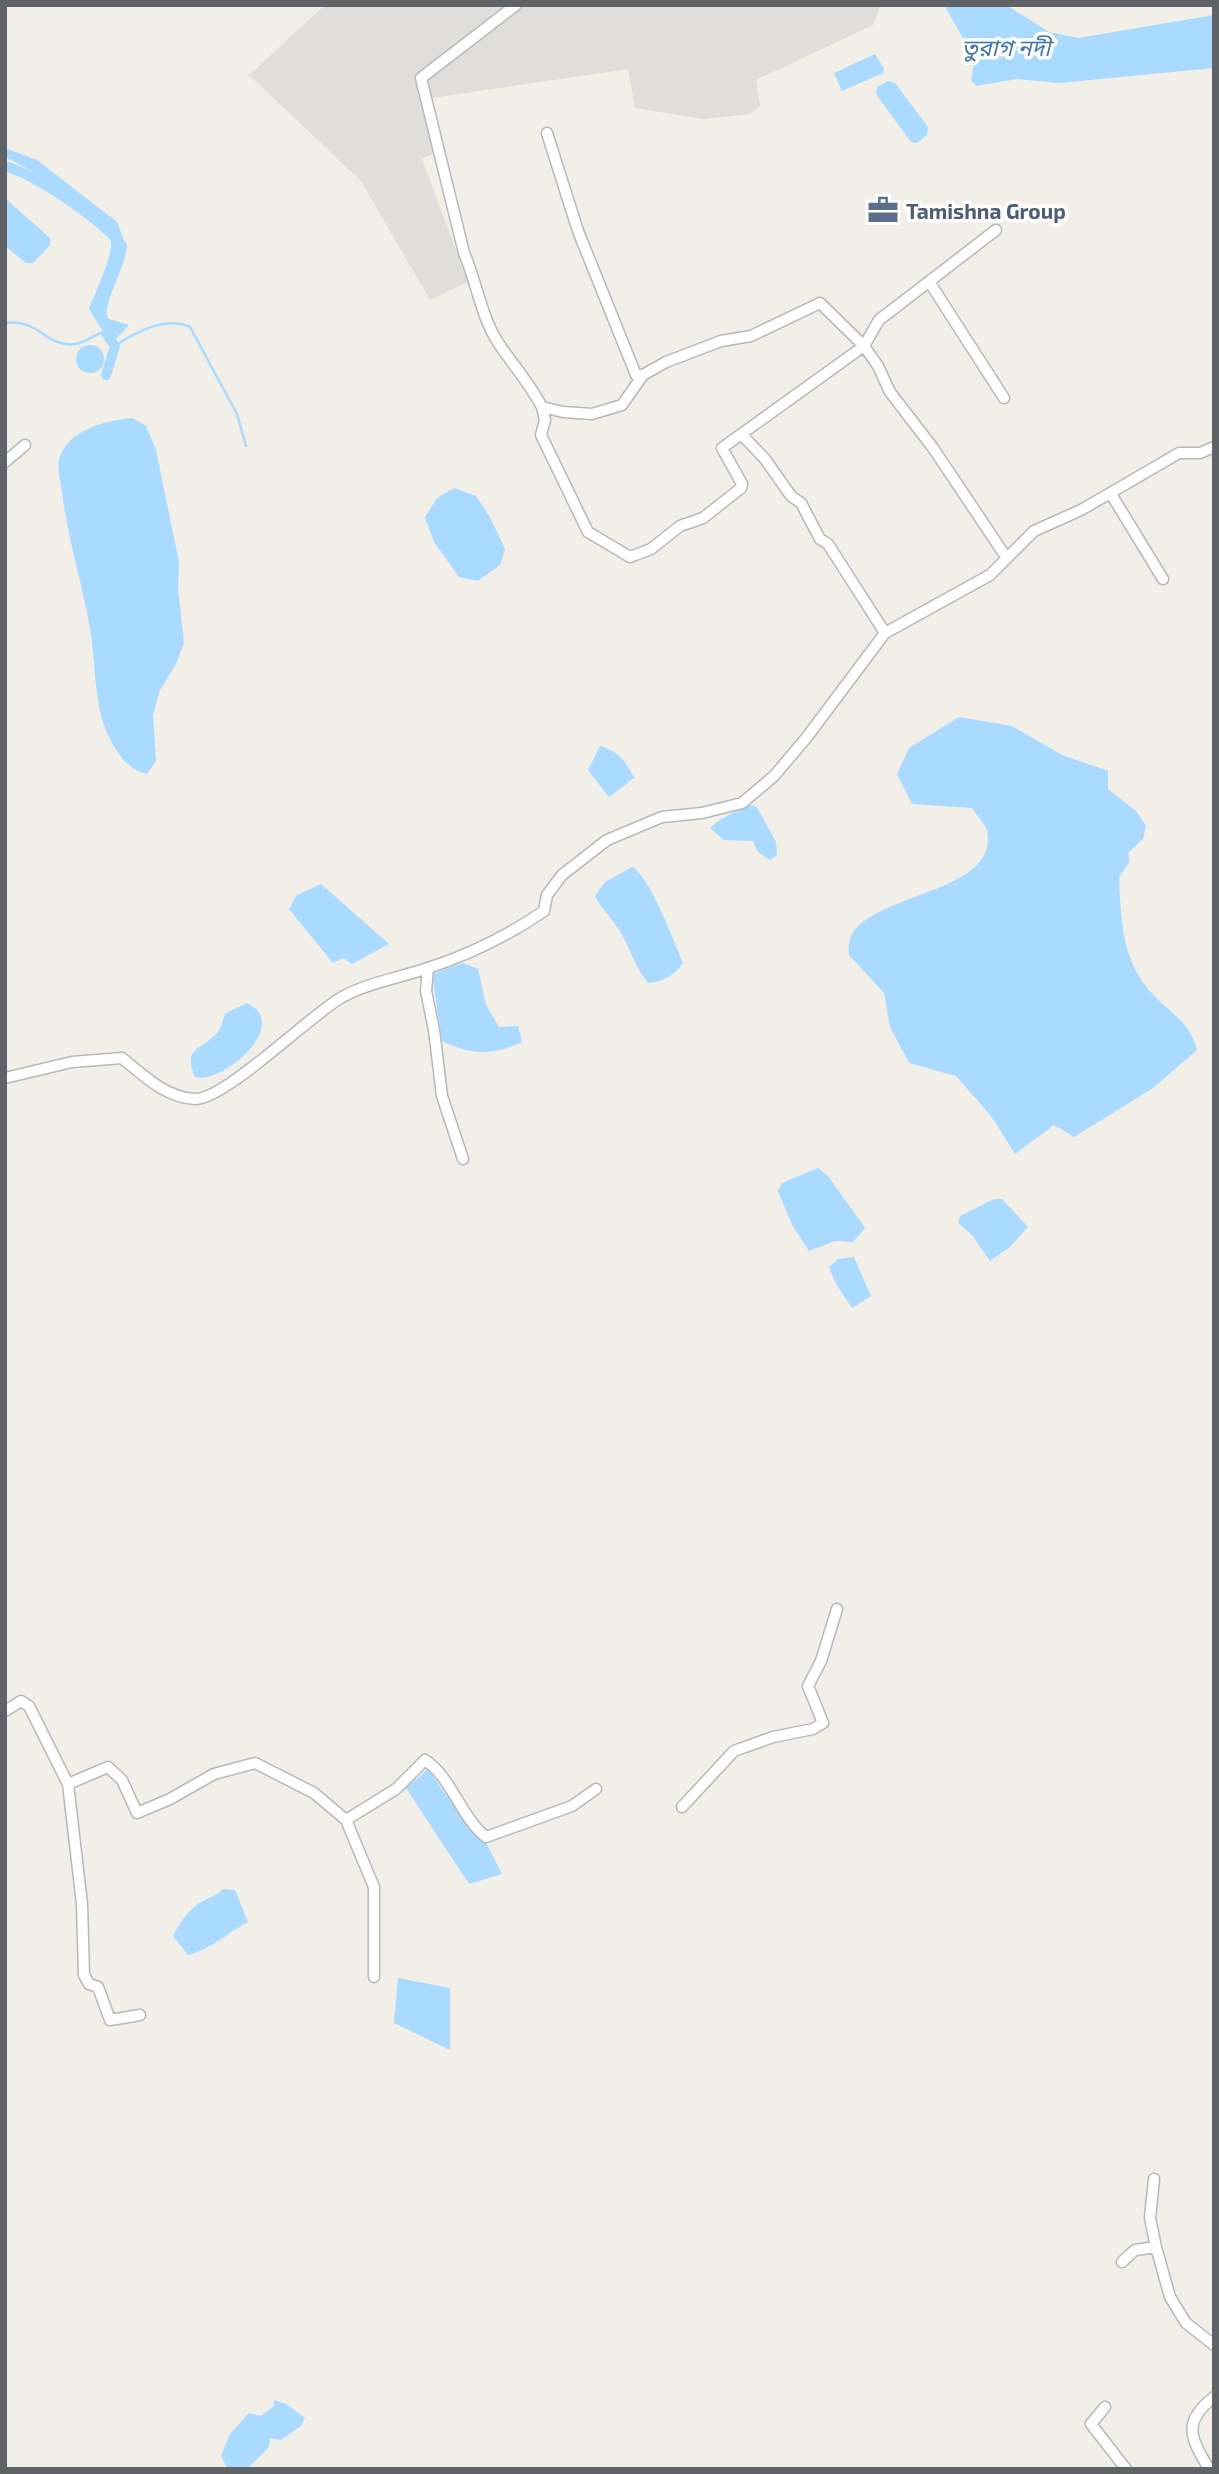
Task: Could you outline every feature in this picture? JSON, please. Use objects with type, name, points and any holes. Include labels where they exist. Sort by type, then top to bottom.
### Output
[{"type":"street","points":[[516,5],[421,78],[464,253],[476,280],[483,311],[499,344],[542,407],[545,420],[541,435],[581,522],[595,539],[630,556],[651,549],[680,526],[703,518],[741,488],[742,484],[722,448],[841,359],[864,346],[879,320],[904,298],[930,283],[996,230]]},
{"type":"street","points":[[547,132],[578,231],[636,374],[643,375]]},
{"type":"street","points":[[930,283],[1004,398]]},
{"type":"street","points":[[542,407],[592,414],[622,405],[643,375],[711,345],[751,336],[820,303],[864,346],[878,366],[890,392],[933,448],[1006,557]]},
{"type":"street","points":[[742,435],[765,459],[791,496],[801,503],[820,539],[828,544],[885,633]]},
{"type":"street","points":[[5,462],[25,445]]},
{"type":"street","points":[[5,1078],[72,1062],[122,1058],[163,1091],[196,1100],[264,1058],[339,998],[503,939],[544,911],[547,895],[562,875],[607,840],[662,817],[702,813],[742,803],[774,776],[807,737],[885,633],[990,575],[1034,531],[1111,494],[1179,453],[1200,453],[1214,447]]},
{"type":"street","points":[[1111,494],[1163,579]]},
{"type":"street","points":[[428,968],[426,991],[435,1030],[442,1096],[463,1158]]},
{"type":"street","points":[[682,1807],[734,1751],[773,1737],[813,1729],[823,1723],[808,1686],[821,1661],[837,1609]]},
{"type":"street","points":[[5,1711],[21,1701],[29,1706],[68,1784],[82,1903],[84,1975],[89,1984],[98,1987],[110,2020],[140,2015]]},
{"type":"street","points":[[346,1820],[396,1789],[425,1760],[435,1767],[473,1826],[486,1837],[572,1807],[596,1789]]},
{"type":"street","points":[[68,1784],[108,1767],[122,1780],[137,1813],[170,1799],[214,1774],[255,1763],[314,1793],[346,1820],[374,1887],[374,1977]]},
{"type":"street","points":[[1154,2179],[1150,2218],[1171,2297],[1186,2323],[1214,2345]]},
{"type":"street","points":[[1122,2262],[1135,2250],[1156,2247]]},
{"type":"street","points":[[1209,2469],[1190,2430],[1192,2419],[1214,2396]]},
{"type":"street","points":[[1105,2407],[1091,2424],[1126,2469]]},
{"type":"shaded area","points":[[325,5],[881,5],[873,25],[756,80],[760,105],[750,114],[703,119],[635,108],[628,69],[432,98],[443,149],[422,159],[468,282],[430,300],[361,181],[249,75]]},
{"type":"water","name":"তুরাগ নদী","points":[[944,5],[1006,5],[1049,32],[1078,38],[1214,15],[1214,68],[1059,83],[1017,79],[976,86],[971,80],[975,59]]},
{"type":"water","points":[[875,54],[884,69],[883,73],[842,91],[834,73]]},
{"type":"water","points":[[888,81],[895,83],[928,127],[927,135],[917,143],[911,142],[876,94],[877,87]]},
{"type":"water","points":[[5,148],[37,160],[117,222],[123,238],[99,301],[109,319],[129,325],[111,344],[89,309],[111,249],[107,232],[67,194],[5,157]]},
{"type":"water","points":[[5,198],[50,238],[50,245],[33,263],[26,263],[5,246]]},
{"type":"water","points":[[90,345],[100,349],[104,359],[100,369],[90,373],[80,369],[76,359],[80,349]]},
{"type":"water","points":[[133,418],[146,426],[156,450],[179,562],[178,589],[184,643],[176,664],[160,690],[153,715],[156,761],[147,774],[130,766],[121,756],[110,739],[101,715],[91,634],[58,468],[63,450],[79,434],[100,424]]},
{"type":"water","points":[[454,488],[476,496],[490,517],[505,549],[500,565],[478,581],[459,577],[434,542],[425,517],[437,498]]},
{"type":"water","points":[[959,717],[1012,726],[1062,755],[1108,771],[1108,789],[1137,812],[1146,826],[1143,839],[1128,853],[1130,861],[1119,877],[1127,950],[1148,989],[1183,1023],[1197,1050],[1153,1088],[1074,1137],[1054,1125],[1015,1154],[992,1117],[956,1076],[909,1063],[890,1027],[884,993],[849,955],[850,939],[861,923],[880,911],[954,881],[973,868],[986,852],[987,831],[972,808],[912,804],[897,774],[909,748]]},
{"type":"water","points":[[600,746],[621,758],[634,778],[609,797],[588,770]]},
{"type":"water","points":[[750,805],[757,807],[776,842],[777,855],[770,860],[758,852],[753,841],[724,840],[710,828]]},
{"type":"water","points":[[632,867],[654,896],[683,963],[672,974],[648,983],[638,969],[620,931],[595,896],[605,882]]},
{"type":"water","points":[[321,884],[389,944],[352,964],[343,958],[333,963],[289,909],[297,895]]},
{"type":"water","points":[[463,963],[478,969],[486,1005],[499,1027],[518,1026],[522,1042],[501,1050],[482,1052],[463,1049],[442,1041],[432,974]]},
{"type":"water","points":[[247,1003],[259,1013],[262,1025],[258,1038],[235,1063],[221,1072],[207,1077],[195,1077],[191,1060],[195,1050],[217,1033],[226,1013]]},
{"type":"water","points":[[818,1168],[828,1176],[865,1228],[853,1242],[835,1241],[809,1251],[792,1225],[778,1191],[782,1183]]},
{"type":"water","points":[[994,1199],[1002,1199],[1028,1227],[1010,1247],[990,1261],[972,1235],[958,1223],[960,1216]]},
{"type":"water","points":[[854,1257],[871,1296],[852,1308],[836,1284],[829,1267],[838,1259]]},
{"type":"water","points":[[428,1769],[472,1832],[485,1841],[502,1874],[469,1884],[406,1788]]},
{"type":"water","points":[[223,1889],[235,1890],[248,1922],[211,1945],[188,1955],[173,1936],[175,1932],[194,1907]]},
{"type":"water","points":[[398,1978],[450,1988],[450,2050],[394,2023]]},
{"type":"water","points":[[274,2400],[286,2404],[305,2418],[301,2426],[281,2440],[270,2438],[269,2447],[247,2469],[228,2469],[221,2456],[230,2434],[249,2413],[261,2416],[274,2406]]},
{"type":"waterway","points":[[5,166],[34,179],[68,200],[113,235],[122,246],[104,300],[101,319]]},
{"type":"waterway","points":[[5,323],[27,325],[64,344],[82,342],[105,331]]},
{"type":"waterway","points":[[115,346],[141,331],[161,324],[190,327],[237,414],[246,446]]},
{"type":"waterway","points":[[106,333],[115,346],[106,375]]},
{"type":"place","name":"Tamishna Group","points":[[883,210]]}]
